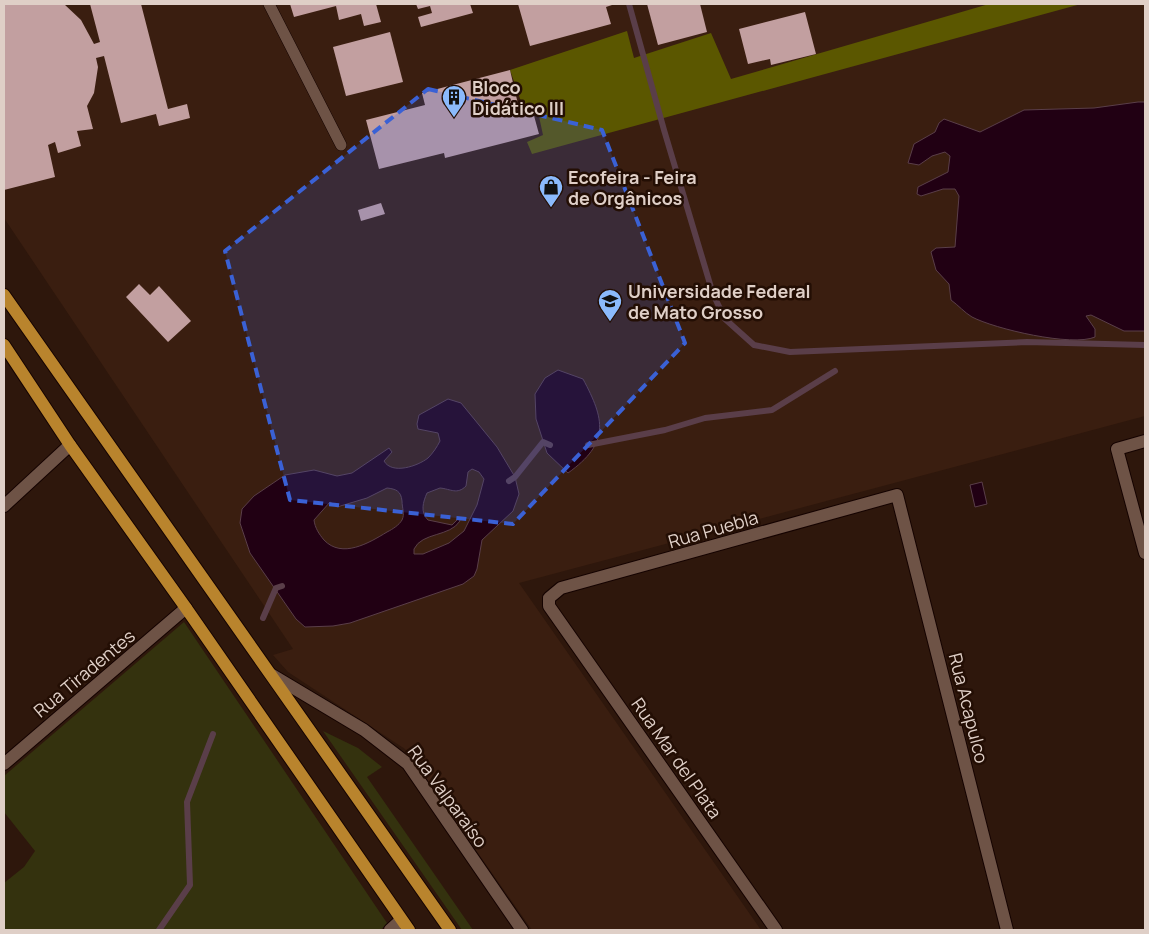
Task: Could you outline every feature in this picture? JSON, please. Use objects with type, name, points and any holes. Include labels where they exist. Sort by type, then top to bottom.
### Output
[{"type":"main road","points":[[4,295],[450,930]]},
{"type":"main road","points":[[4,344],[70,445],[186,608],[405,925]]},
{"type":"street","points":[[1145,442],[1117,450],[1145,553]]},
{"type":"street","points":[[4,506],[70,445]]},
{"type":"street","name":"Rua Puebla","points":[[549,606],[549,598],[561,588],[897,495]]},
{"type":"street","name":"Rua Acapulco","points":[[897,495],[1007,930]]},
{"type":"street","name":"Rua Mar del Plata","points":[[549,606],[776,930]]},
{"type":"street","name":"Rua Tiradentes","points":[[4,764],[186,608]]},
{"type":"street","name":"Rua Valparaíso","points":[[272,675],[364,730],[408,764],[522,930]]},
{"type":"street","points":[[390,930],[405,925]]},
{"type":"lane","points":[[269,4],[341,145]]},
{"type":"highlighted area","points":[[428,89],[602,130],[685,343],[513,524],[290,500],[225,251]]},
{"type":"shaded area","name":"Universidade Federal de Mato Grosso","points":[[4,4],[1145,4],[1145,416],[519,583],[761,930],[532,930],[405,749],[288,672],[273,655],[293,649],[4,218]]},
{"type":"shaded area","points":[[989,4],[1081,4],[532,154],[527,142],[543,135],[537,107],[524,110],[510,70],[627,31],[634,58],[711,33],[731,79]]},
{"type":"shaded area","points":[[1145,102],[1145,331],[1124,331],[1091,315],[1086,316],[1095,329],[1095,337],[1084,340],[1052,338],[1015,331],[983,322],[969,315],[951,300],[949,284],[936,270],[931,252],[936,248],[955,247],[959,196],[955,189],[943,189],[921,196],[917,194],[918,187],[948,172],[950,156],[945,152],[932,156],[919,165],[908,163],[914,144],[935,132],[939,123],[944,119],[980,132],[1024,110],[1094,108]]},
{"type":"shaded area","points":[[558,370],[583,379],[596,407],[599,419],[600,430],[597,441],[582,462],[568,473],[547,453],[536,419],[535,394],[545,378]]},
{"type":"shaded area","points":[[448,399],[461,403],[497,447],[515,477],[519,494],[513,511],[482,540],[474,576],[463,584],[350,623],[305,627],[296,619],[250,553],[240,523],[242,509],[254,496],[285,475],[314,470],[337,476],[352,473],[389,448],[392,452],[384,461],[393,468],[405,468],[424,461],[432,454],[440,441],[438,433],[418,429],[419,415]],"holes":[[[472,469],[479,472],[484,479],[477,505],[464,531],[449,543],[423,554],[414,554],[414,549],[423,540],[450,530],[460,521],[459,518],[452,525],[428,520],[423,510],[423,503],[427,493],[440,488],[454,491],[463,489],[466,486],[468,472]],[[387,488],[398,491],[401,495],[403,518],[394,528],[372,541],[347,549],[331,546],[320,535],[314,520],[330,502],[337,507],[367,498]]]},
{"type":"shaded area","points":[[982,482],[987,504],[975,507],[970,485]]},
{"type":"shaded area","points":[[184,622],[387,923],[381,930],[4,930],[4,883],[24,867],[35,851],[4,812],[4,776]]},
{"type":"shaded area","points":[[323,731],[358,748],[382,767],[367,777],[473,930],[462,930]]},
{"type":"building","points":[[4,4],[64,4],[81,20],[94,44],[100,42],[90,4],[141,4],[168,109],[187,104],[190,118],[159,126],[156,114],[121,123],[104,56],[96,58],[98,67],[94,93],[87,106],[93,129],[77,131],[81,146],[58,153],[55,142],[48,145],[55,177],[4,190]]},
{"type":"building","points":[[290,4],[376,4],[381,22],[364,26],[361,14],[339,20],[336,6],[294,17]]},
{"type":"building","points":[[416,4],[470,4],[473,13],[421,27],[418,17],[432,13],[430,6],[418,9]]},
{"type":"building","points":[[518,4],[615,4],[606,7],[611,24],[530,46]]},
{"type":"building","points":[[647,4],[700,4],[707,32],[658,45]]},
{"type":"building","points":[[805,12],[816,54],[771,65],[770,59],[748,64],[739,29]]},
{"type":"building","points":[[390,32],[403,82],[346,96],[333,47]]},
{"type":"building","name":"Bloco Didático III","points":[[510,70],[521,117],[533,112],[539,134],[445,158],[444,153],[379,169],[366,120],[425,105],[422,93]]},
{"type":"building","points":[[381,203],[385,214],[361,221],[358,210]]},
{"type":"building","points":[[139,284],[150,295],[159,286],[191,321],[168,342],[126,297]]},
{"type":"waterway","points":[[629,4],[713,294],[725,319],[754,345],[790,352],[1027,342],[1145,345]]},
{"type":"waterway","points":[[588,445],[665,430],[705,418],[772,410],[835,371]]},
{"type":"waterway","points":[[509,481],[515,477],[543,442],[550,445]]},
{"type":"waterway","points":[[263,618],[276,588],[282,586]]},
{"type":"waterway","points":[[159,930],[190,885],[187,802],[213,734]]},
{"type":"place","name":"Bloco Didático III","points":[[454,118]]},
{"type":"place","name":"Ecofeira - Feira de Orgânicos","points":[[551,208]]},
{"type":"place","name":"Universidade Federal de Mato Grosso","points":[[610,322]]}]
